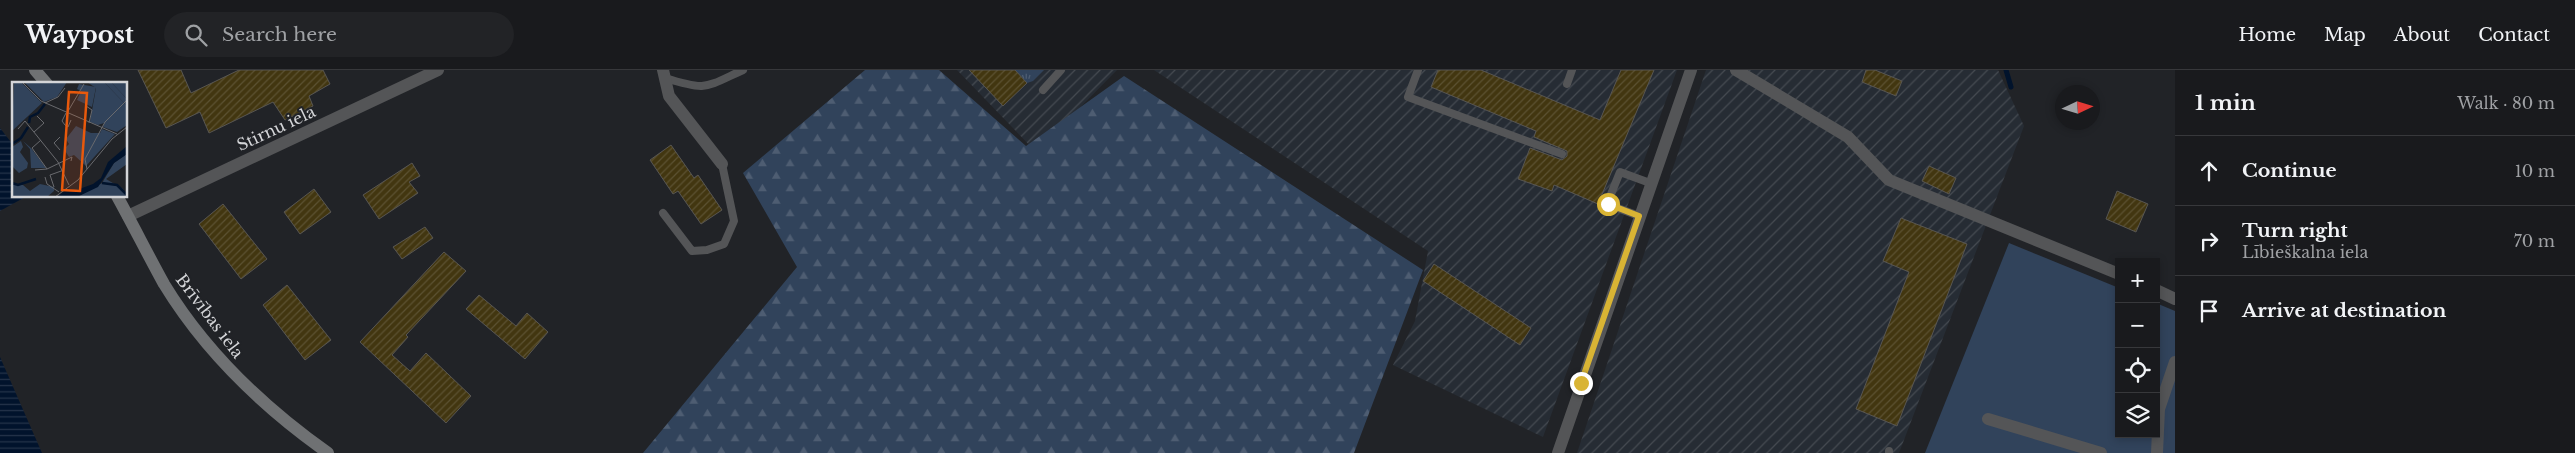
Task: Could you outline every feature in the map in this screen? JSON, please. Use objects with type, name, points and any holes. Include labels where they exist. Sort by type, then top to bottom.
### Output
[{"type":"main road","points":[[35,70],[44,82]]},
{"type":"main road","name":"Brīvības iela","points":[[118,198],[165,284],[217,357],[256,397],[328,453]]},
{"type":"street","name":"Stirnu iela","points":[[128,216],[438,70]]},
{"type":"street","points":[[1558,453],[1650,183],[1691,70]]},
{"type":"street","points":[[1736,70],[1848,137],[1889,180],[2115,272]]},
{"type":"street","points":[[664,74],[669,96],[722,164]]},
{"type":"street","points":[[2160,292],[2175,299]]},
{"type":"street","points":[[2157,453],[2160,409],[2175,362]]},
{"type":"street","points":[[1988,418],[2101,453]]},
{"type":"lane","points":[[664,74],[695,88],[711,86],[743,70]]},
{"type":"lane","points":[[1043,90],[1061,70]]},
{"type":"lane","points":[[1418,70],[1408,97],[1562,154]]},
{"type":"lane","points":[[1567,84],[1572,70]]},
{"type":"lane","points":[[663,213],[692,251],[707,250],[724,244],[734,221],[722,164]]},
{"type":"lane","points":[[1639,216],[1608,204],[1620,172],[1650,183]]},
{"type":"shaded area","points":[[957,70],[1117,70],[1036,152]]},
{"type":"shaded area","points":[[1154,70],[1677,70],[1543,437],[1393,365],[1415,321],[1428,251]]},
{"type":"shaded area","points":[[1706,70],[1998,70],[2024,126],[1899,453],[1577,453]]},
{"type":"shaded area","points":[[0,128],[12,143],[12,198],[23,198],[0,211]]},
{"type":"shaded area","points":[[0,357],[42,453],[0,453]]},
{"type":"green space","points":[[865,70],[939,70],[1026,146],[1124,76],[1423,270],[1354,453],[643,453],[797,267],[743,173]]},
{"type":"green space","points":[[1015,70],[1044,70],[1033,81],[1027,83]]},
{"type":"green space","points":[[2009,243],[2115,286],[2115,438],[2160,438],[2160,305],[2175,311],[2175,453],[1925,453]]},
{"type":"building","points":[[138,70],[181,70],[191,93],[239,70],[323,70],[330,84],[309,96],[313,106],[285,120],[273,102],[209,133],[200,112],[166,128]]},
{"type":"building","points":[[969,70],[1015,70],[1027,83],[1003,106]]},
{"type":"building","points":[[1438,70],[1481,70],[1600,120],[1621,70],[1654,70],[1598,204],[1554,185],[1552,191],[1518,179],[1530,148],[1562,160],[1567,156],[1567,151],[1534,137],[1536,131],[1431,87]]},
{"type":"building","points":[[1866,70],[1875,70],[1902,81],[1896,96],[1862,82]]},
{"type":"building","points":[[671,145],[694,178],[698,175],[722,210],[701,224],[678,191],[673,194],[650,160]]},
{"type":"building","points":[[412,163],[420,176],[409,182],[418,193],[379,219],[363,195]]},
{"type":"building","points":[[1929,166],[1956,178],[1949,194],[1922,181]]},
{"type":"building","points":[[314,189],[331,212],[300,234],[284,212]]},
{"type":"building","points":[[2117,191],[2148,204],[2136,232],[2106,219]]},
{"type":"building","points":[[223,204],[267,259],[241,279],[199,224]]},
{"type":"building","points":[[1901,218],[1967,244],[1897,426],[1856,409],[1909,272],[1883,261]]},
{"type":"building","points":[[425,227],[433,238],[402,259],[393,247]]},
{"type":"building","points":[[444,252],[466,271],[406,335],[408,337],[392,355],[410,371],[426,353],[471,396],[446,423],[360,342]]},
{"type":"building","points":[[1434,264],[1531,328],[1520,345],[1423,281]]},
{"type":"building","points":[[287,285],[331,340],[305,360],[263,305]]},
{"type":"building","points":[[479,295],[516,326],[527,313],[548,332],[525,359],[466,309]]},
{"type":"waterway","points":[[2006,70],[2011,87]]},
{"type":"route","points":[[1581,383],[1639,216],[1608,204]]}]
